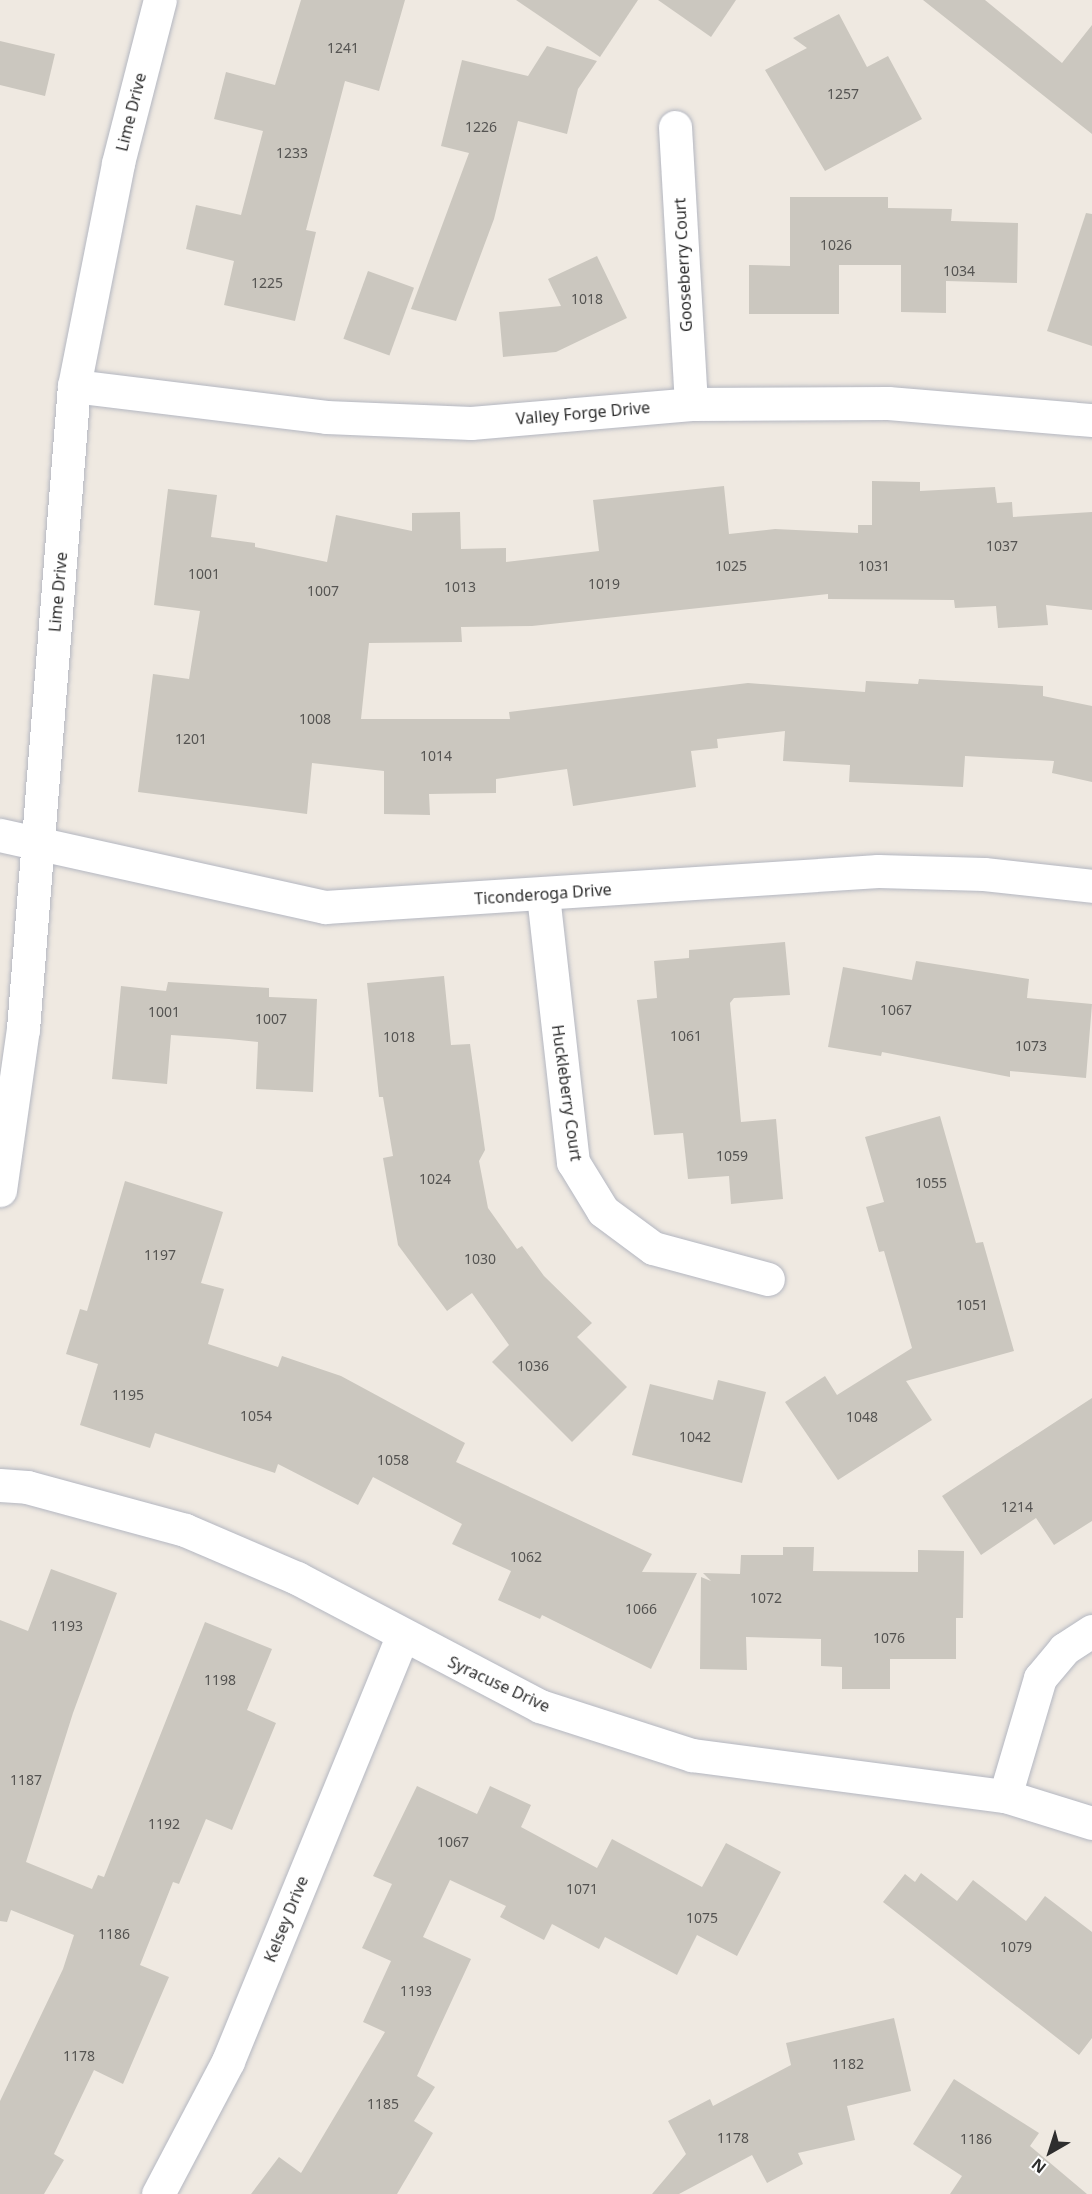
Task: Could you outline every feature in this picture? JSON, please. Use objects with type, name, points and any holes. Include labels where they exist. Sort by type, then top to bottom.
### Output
[{"type":"street","name":"Lime Drive","points":[[0,1191],[23,1029],[74,386],[118,163],[160,0]]},
{"type":"street","name":"Gooseberry Court","points":[[675,127],[691,404]]},
{"type":"street","name":"Valley Forge Drive","points":[[74,386],[326,417],[471,423],[691,404],[888,403],[1092,420]]},
{"type":"street","name":"Ticonderoga Drive","points":[[0,836],[326,907],[543,895],[878,871],[984,874],[1092,886]]},
{"type":"street","name":"Huckleberry Court","points":[[543,895],[573,1162],[603,1212],[653,1248],[768,1280]]},
{"type":"street","name":"Syracuse Drive","points":[[0,1485],[27,1487],[185,1530],[297,1578],[402,1638],[540,1706],[692,1755],[1005,1796],[1092,1823]]},
{"type":"street","points":[[1005,1796],[1040,1678],[1064,1649],[1092,1631]]},
{"type":"street","name":"Kelsey Drive","points":[[158,2194],[228,2061],[402,1638]]},
{"type":"building","points":[[301,0],[405,0],[379,91],[345,81],[306,230],[316,232],[295,321],[224,305],[234,261],[186,249],[196,205],[241,215],[263,131],[214,119],[226,72],[275,85]]},
{"type":"building","points":[[516,0],[638,0],[600,57]]},
{"type":"building","points":[[658,0],[736,0],[711,37]]},
{"type":"building","points":[[923,0],[985,0],[1062,63],[1092,25],[1092,134]]},
{"type":"building","points":[[839,14],[867,67],[888,56],[922,119],[825,171],[765,70],[807,48],[793,38]]},
{"type":"building","points":[[0,41],[55,54],[45,96],[0,85]]},
{"type":"building","points":[[547,46],[597,61],[578,89],[567,134],[518,121],[494,219],[456,321],[411,309],[469,153],[441,146],[462,60],[528,76]]},
{"type":"building","points":[[790,197],[888,197],[888,208],[952,209],[951,221],[1018,223],[1017,283],[946,281],[946,313],[901,312],[901,265],[839,265],[839,314],[749,314],[749,265],[790,266]]},
{"type":"building","points":[[1086,213],[1092,214],[1092,346],[1047,331]]},
{"type":"building","points":[[597,256],[627,318],[556,352],[503,357],[499,312],[561,306],[548,279]]},
{"type":"building","points":[[368,271],[414,288],[389,355],[343,339]]},
{"type":"building","points":[[872,481],[920,482],[920,491],[995,487],[997,503],[1012,502],[1013,517],[1092,512],[1092,610],[1046,605],[1048,625],[998,628],[996,606],[955,608],[954,600],[828,599],[828,594],[532,626],[461,627],[462,642],[369,643],[361,719],[510,719],[509,712],[748,683],[865,692],[866,681],[918,684],[919,679],[1043,686],[1043,696],[1092,706],[1092,782],[1052,773],[1054,761],[965,756],[963,787],[849,782],[850,765],[783,761],[785,731],[717,739],[718,748],[691,751],[696,787],[573,806],[567,769],[496,779],[496,793],[429,794],[430,815],[384,814],[384,771],[312,763],[307,814],[138,792],[153,674],[189,679],[200,611],[154,605],[168,489],[217,495],[211,537],[255,543],[255,547],[327,562],[336,515],[412,531],[412,513],[460,512],[461,549],[506,548],[506,562],[599,551],[593,500],[724,486],[729,534],[775,529],[858,533],[858,525],[872,525]]},
{"type":"building","points":[[785,942],[790,995],[734,998],[730,1003],[741,1122],[776,1119],[783,1199],[731,1204],[729,1176],[688,1179],[683,1133],[654,1135],[637,1000],[657,998],[654,961],[689,958],[689,950]]},
{"type":"building","points":[[916,961],[1029,979],[1027,998],[1092,1004],[1086,1078],[1010,1071],[1010,1077],[882,1052],[881,1056],[828,1047],[843,967],[912,980]]},
{"type":"building","points":[[444,976],[451,1045],[470,1044],[485,1150],[479,1161],[488,1208],[517,1249],[522,1246],[544,1276],[592,1323],[577,1337],[627,1387],[572,1442],[492,1362],[509,1345],[472,1293],[447,1311],[398,1245],[383,1158],[393,1156],[383,1097],[379,1097],[367,983]]},
{"type":"building","points":[[168,982],[269,988],[269,997],[317,999],[313,1092],[256,1089],[258,1042],[171,1035],[167,1084],[112,1079],[121,986],[166,991]]},
{"type":"building","points":[[940,1116],[976,1243],[983,1242],[1014,1351],[906,1381],[932,1420],[838,1480],[785,1402],[825,1376],[837,1395],[912,1348],[884,1251],[879,1252],[866,1207],[884,1202],[865,1137]]},
{"type":"building","points":[[125,1181],[223,1212],[201,1283],[224,1289],[208,1344],[278,1367],[282,1356],[341,1376],[465,1443],[456,1462],[652,1554],[642,1572],[697,1573],[651,1669],[542,1615],[540,1619],[498,1600],[511,1571],[452,1544],[462,1524],[373,1477],[358,1505],[278,1464],[275,1473],[155,1433],[150,1448],[80,1425],[98,1364],[66,1354],[80,1309],[87,1311]]},
{"type":"building","points":[[718,1380],[766,1392],[742,1483],[632,1455],[650,1384],[713,1400]]},
{"type":"building","points":[[1092,1398],[1092,1521],[1054,1545],[1036,1518],[981,1555],[942,1496]]},
{"type":"building","points":[[783,1547],[814,1547],[813,1571],[918,1572],[918,1550],[964,1551],[963,1618],[956,1618],[956,1659],[890,1659],[890,1689],[842,1689],[842,1667],[821,1666],[821,1639],[746,1637],[747,1670],[700,1669],[701,1577],[711,1581],[703,1573],[740,1574],[741,1555],[783,1555]]},
{"type":"building","points":[[51,1569],[117,1593],[73,1713],[26,1862],[92,1889],[98,1875],[104,1877],[205,1622],[272,1649],[247,1710],[276,1723],[232,1830],[206,1819],[179,1884],[173,1882],[140,1965],[169,1977],[123,2084],[94,2070],[54,2154],[64,2160],[44,2194],[0,2194],[0,2101],[63,1969],[74,1935],[11,1910],[7,1922],[0,1921],[0,1620],[28,1631]]},
{"type":"building","points":[[417,1786],[477,1814],[490,1786],[531,1805],[521,1827],[597,1868],[612,1839],[702,1887],[726,1843],[781,1872],[737,1956],[697,1935],[677,1975],[605,1937],[599,1949],[552,1924],[544,1940],[500,1917],[506,1906],[450,1880],[423,1937],[471,1959],[417,2076],[435,2087],[414,2121],[433,2133],[397,2194],[251,2194],[279,2157],[301,2173],[385,2032],[363,2022],[391,1961],[362,1948],[392,1884],[373,1876]]},
{"type":"building","points":[[921,1873],[957,1901],[973,1880],[1026,1921],[1045,1896],[1092,1932],[1092,2038],[1079,2055],[883,1902],[905,1874],[915,1882]]},
{"type":"building","points":[[894,2018],[911,2091],[847,2106],[855,2140],[798,2153],[803,2164],[767,2183],[752,2155],[679,2194],[652,2194],[686,2154],[668,2121],[710,2099],[713,2106],[791,2065],[786,2043]]},
{"type":"building","points":[[954,2079],[1039,2133],[1030,2146],[1087,2194],[950,2194],[962,2176],[913,2144]]}]
